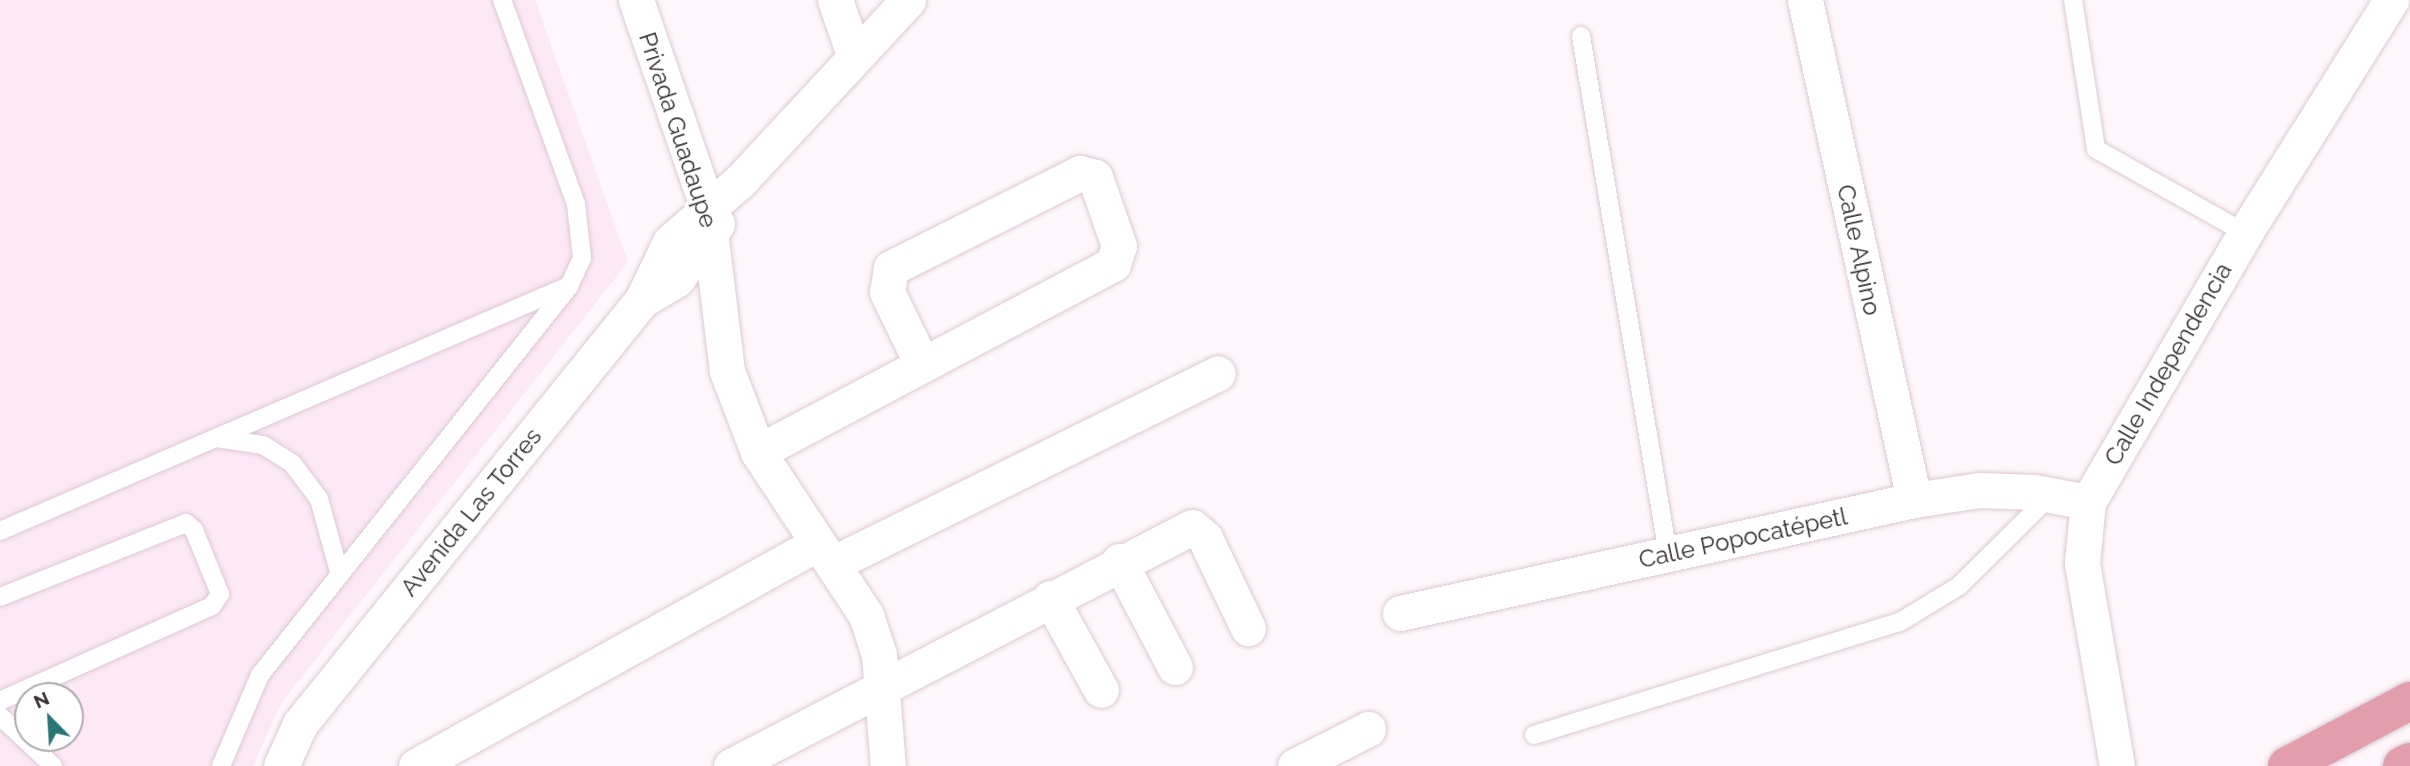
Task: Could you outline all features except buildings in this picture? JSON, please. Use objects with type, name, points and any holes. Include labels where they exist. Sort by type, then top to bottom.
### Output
[{"type":"main road","points":[[2287,766],[2410,701]]},
{"type":"main road","points":[[2402,766],[2410,762]]},
{"type":"street","name":"Privada Guadaupe","points":[[636,0],[709,219],[727,371],[758,452],[866,615],[879,655],[888,766]]},
{"type":"street","points":[[835,0],[855,57]]},
{"type":"street","name":"Avenida Las Torres","points":[[281,766],[300,724],[642,300],[677,279],[709,219],[740,181],[908,0]]},
{"type":"street","name":"Calle Alpino","points":[[1805,0],[1914,500]]},
{"type":"street","name":"Calle Independencia","points":[[2117,766],[2082,563],[2088,502],[2245,233],[2391,0]]},
{"type":"street","points":[[758,452],[1113,264],[1119,246],[1096,177],[1080,173],[891,268],[887,292],[922,364]]},
{"type":"street","points":[[416,766],[826,553],[1218,373]]},
{"type":"street","name":"Calle Popocatépetl","points":[[1400,613],[1914,500],[1979,490],[2051,495],[2088,502]]},
{"type":"street","points":[[732,766],[881,690],[1119,561],[1197,527],[1248,628]]},
{"type":"street","points":[[1119,561],[1175,667]]},
{"type":"street","points":[[1050,598],[1101,690]]},
{"type":"street","points":[[1295,766],[1368,729]]},
{"type":"lane","points":[[220,766],[260,675],[569,286],[582,258],[576,204],[502,0]]},
{"type":"lane","points":[[2073,0],[2096,149],[2245,233]]},
{"type":"lane","points":[[1581,36],[1668,554]]},
{"type":"lane","points":[[0,531],[569,286]]},
{"type":"lane","points":[[217,438],[263,445],[292,463],[319,499],[340,575]]},
{"type":"lane","points":[[1534,735],[1900,622],[1959,586],[2051,495]]},
{"type":"lane","points":[[0,597],[186,523],[194,530],[220,594],[212,606],[0,701]]},
{"type":"lane","points":[[0,716],[53,766]]},
{"type":"shaded area","points":[[0,0],[535,0],[628,262],[282,702],[253,766],[0,766]]}]
